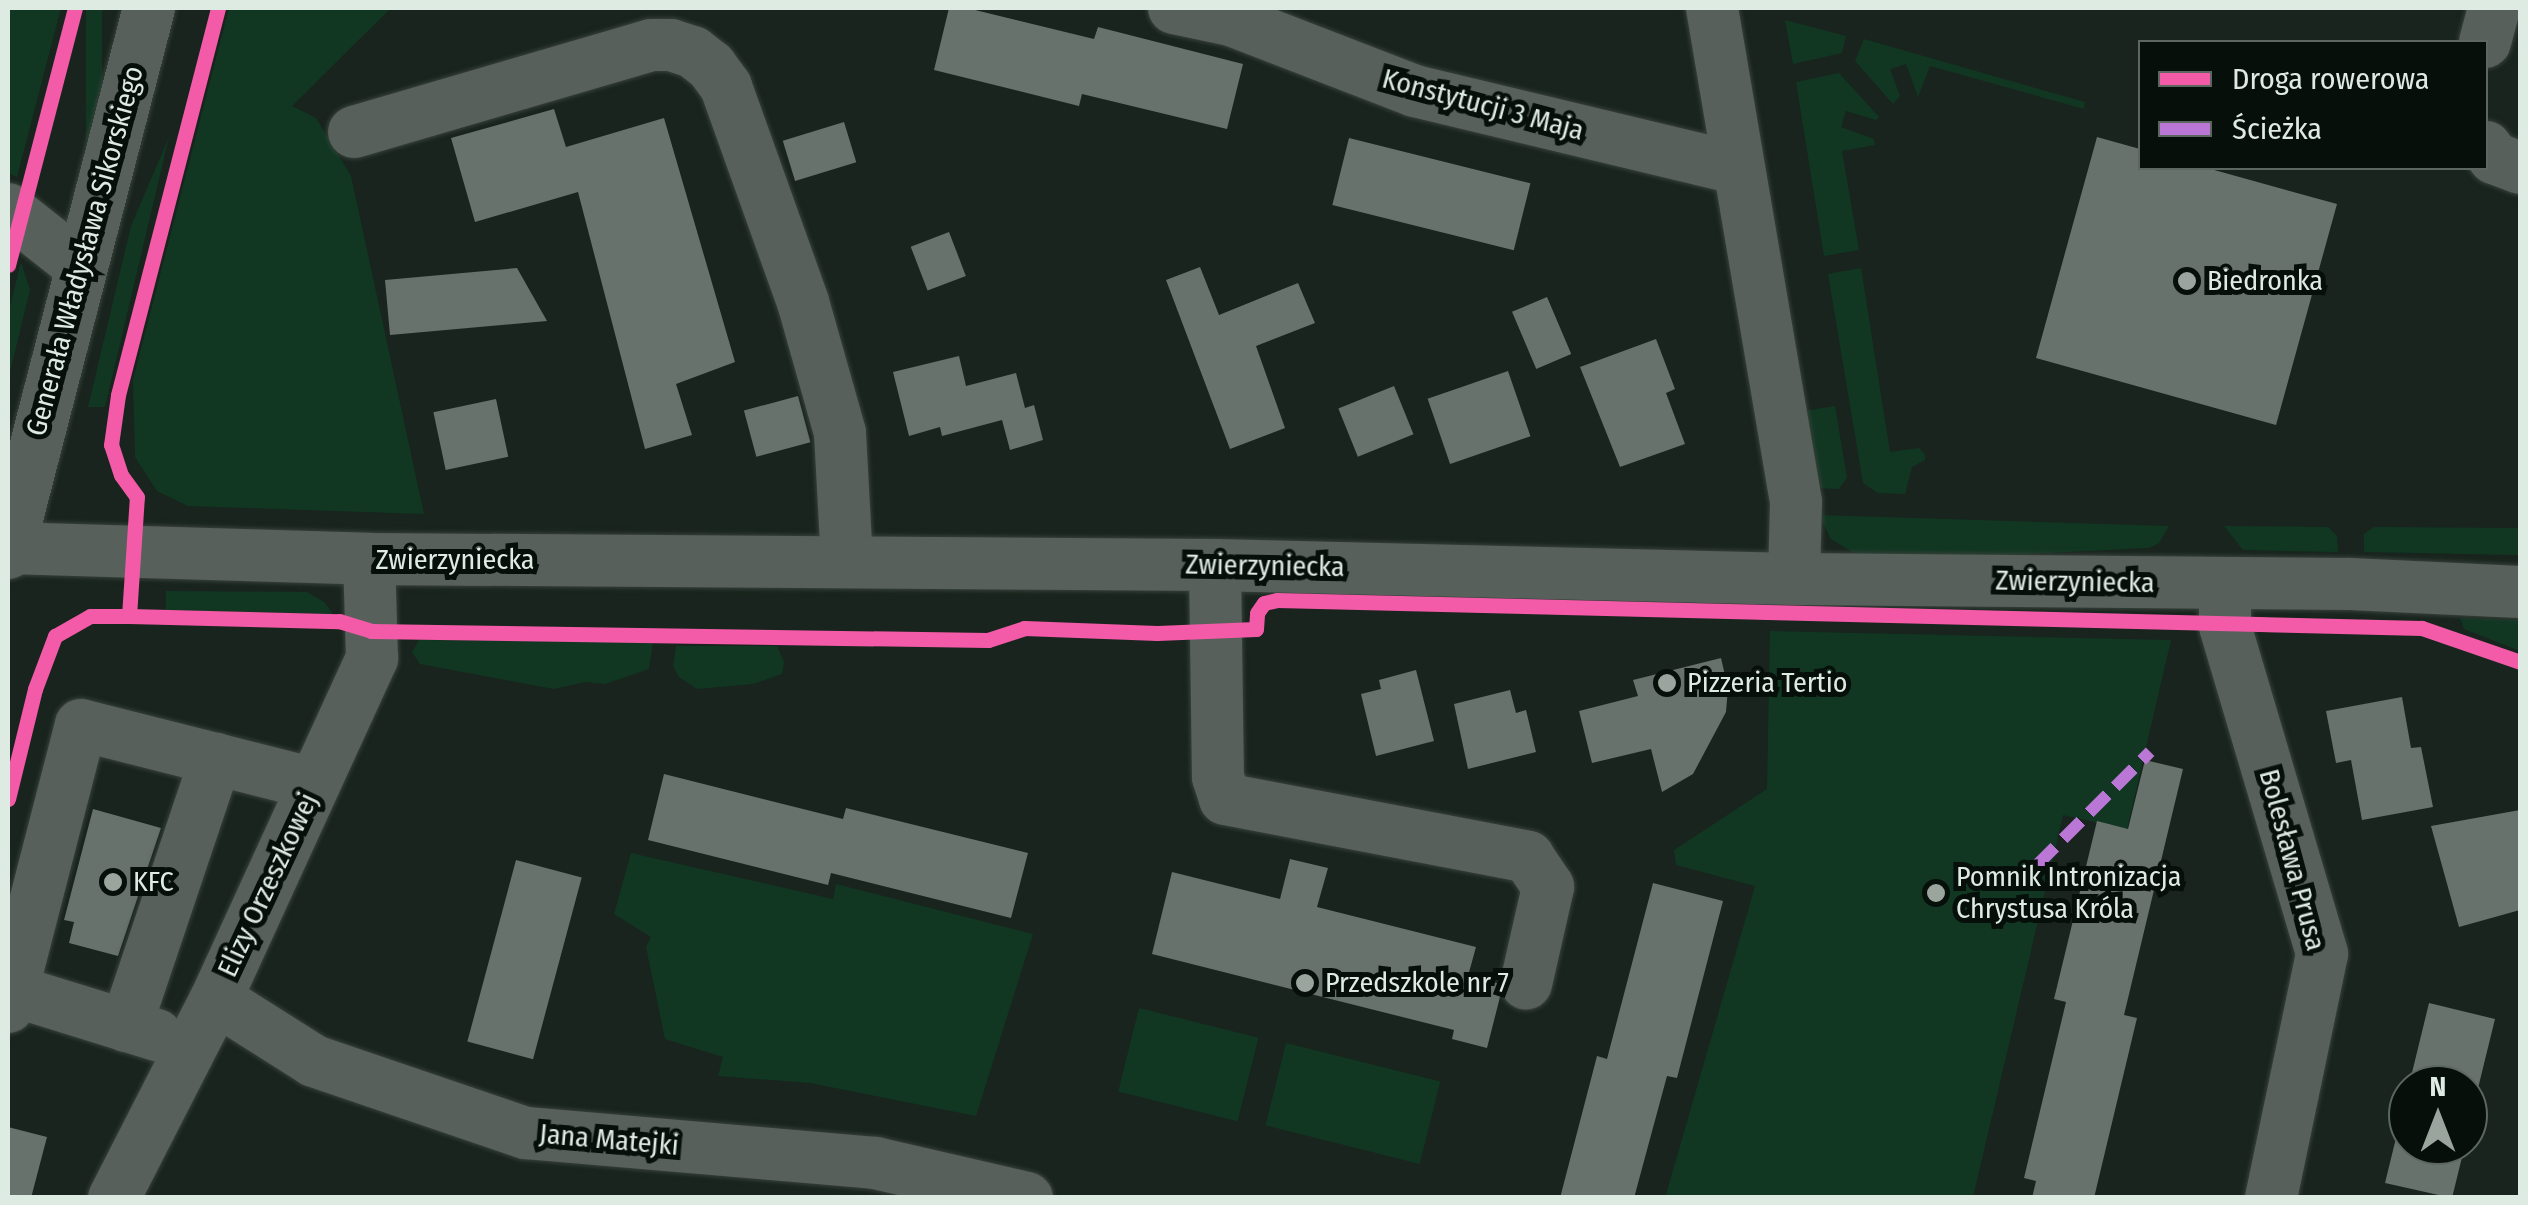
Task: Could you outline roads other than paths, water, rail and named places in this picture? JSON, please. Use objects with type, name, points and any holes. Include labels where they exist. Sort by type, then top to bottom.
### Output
[{"type":"street","name":"Generała Władysława Sikorskiego","points":[[8,550],[79,265],[149,8]]},
{"type":"street","name":"Konstytucji 3 Maja","points":[[1174,8],[1231,20],[1415,92],[1739,169]]},
{"type":"street","points":[[1712,8],[1796,502],[1794,579]]},
{"type":"street","points":[[2486,40],[2494,8]]},
{"type":"street","points":[[354,132],[651,46],[671,45],[693,52],[711,66],[726,87],[804,302],[840,432],[846,562]]},
{"type":"street","points":[[2488,150],[2494,158],[2520,168]]},
{"type":"street","points":[[8,209],[79,265]]},
{"type":"street","name":"Zwierzyniecka","points":[[8,550],[370,559],[1215,565],[2520,592]]},
{"type":"street","name":"Elizy Orzeszkowej","points":[[114,1198],[216,999],[372,658],[370,559]]},
{"type":"street","points":[[1215,565],[1218,778],[1226,798],[1528,857],[1548,888],[1526,984]]},
{"type":"street","name":"Bolesława Prusa","points":[[2225,583],[2225,626],[2322,954],[2271,1198]]},
{"type":"street","points":[[192,1046],[9,996],[81,725],[314,784]]},
{"type":"street","points":[[126,1026],[216,759]]},
{"type":"street","name":"Jana Matejki","points":[[216,999],[314,1061],[526,1133],[875,1163],[1028,1198]]},
{"type":"place","name":"Biedronka","points":[[2187,281]]},
{"type":"place","name":"Pizzeria Tertio","points":[[1667,683]]},
{"type":"place","name":"KFC","points":[[113,882]]},
{"type":"place","name":"Pomnik Intronizacja Chrystusa Króla","points":[[1936,893]]},
{"type":"place","name":"Przedszkole nr 7","points":[[1305,983]]}]
